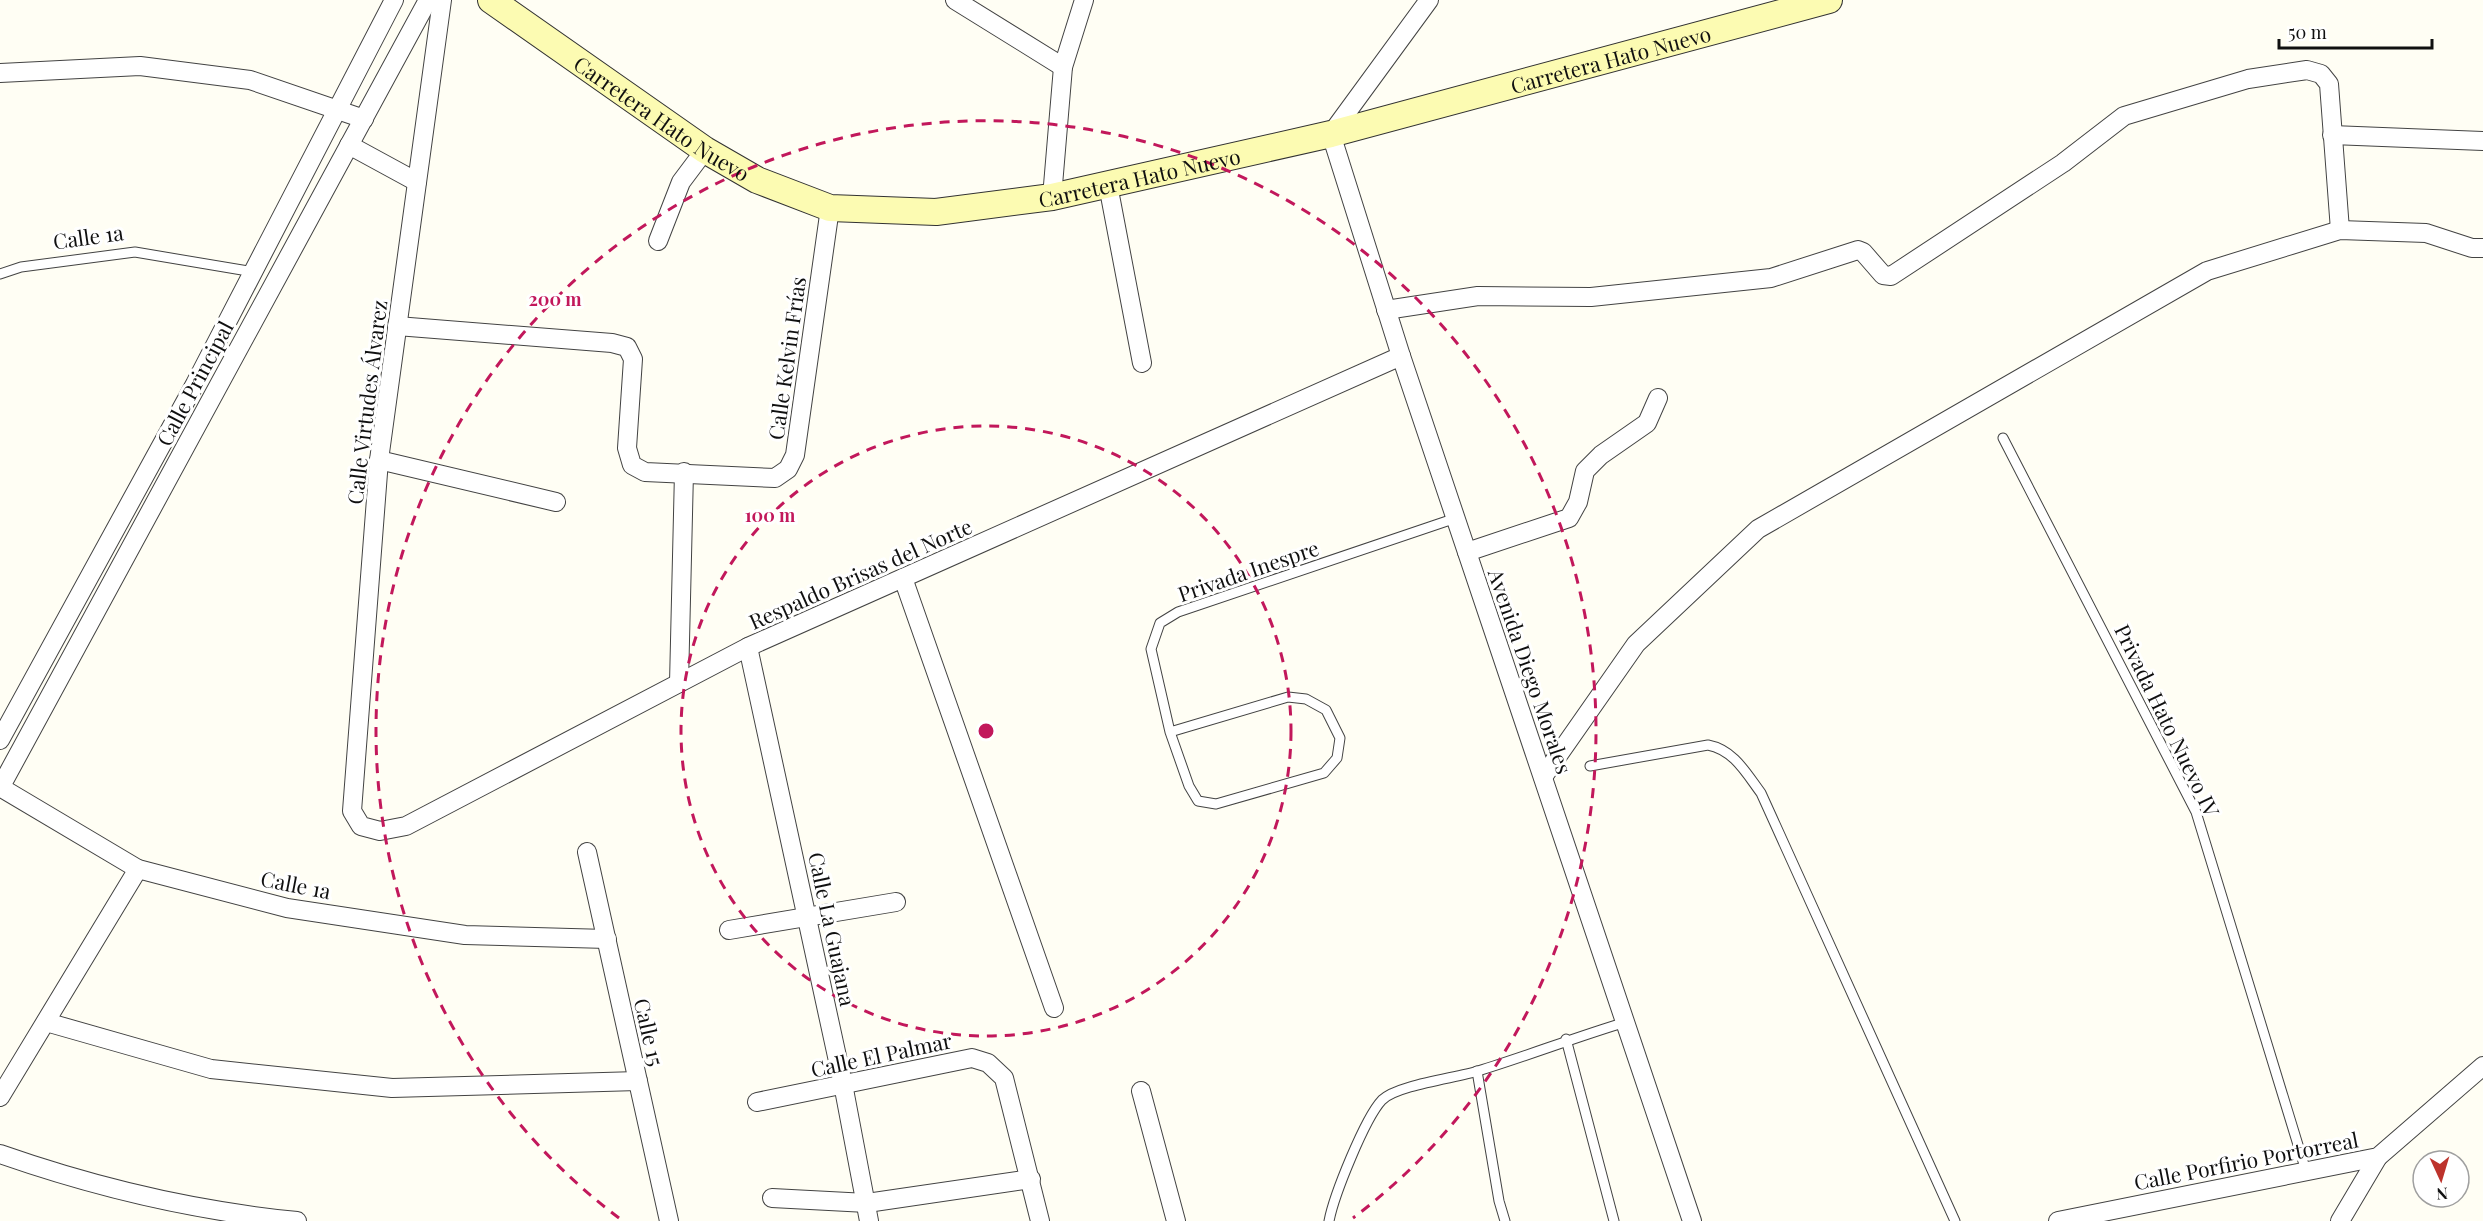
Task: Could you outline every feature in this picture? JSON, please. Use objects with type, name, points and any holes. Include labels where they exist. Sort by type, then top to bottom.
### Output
[{"type":"main road","name":"Carretera Hato Nuevo","points":[[491,0],[705,150],[757,180],[830,208],[936,212],[1052,197],[1331,134],[1829,0]]},
{"type":"street","name":"Calle Principal","points":[[0,740],[195,384],[394,0]]},
{"type":"street","name":"Calle Principal","points":[[0,788],[428,0]]},
{"type":"street","name":"Calle Virtudes Álvarez","points":[[352,811],[379,460],[442,0]]},
{"type":"street","points":[[955,0],[1063,67]]},
{"type":"street","points":[[1052,197],[1063,67],[1084,0]]},
{"type":"street","points":[[1331,134],[1429,0]]},
{"type":"street","points":[[0,73],[140,66],[250,80],[364,119]]},
{"type":"street","points":[[1386,310],[1478,296],[1591,297],[1771,278],[1858,250],[1863,252],[1883,275],[1892,276],[2063,163],[2124,116],[2248,79],[2307,70],[2321,74],[2329,84],[2340,230]]},
{"type":"street","name":"Avenida Diego Morales","points":[[1331,134],[1401,356],[1692,1221]]},
{"type":"street","points":[[2332,135],[2483,141]]},
{"type":"street","points":[[349,145],[417,182]]},
{"type":"street","points":[[658,240],[681,182],[705,150]]},
{"type":"street","points":[[1108,185],[1142,363]]},
{"type":"street","name":"Calle Kelvin Frías","points":[[397,326],[612,343],[627,347],[633,359],[627,448],[632,465],[645,472],[775,478],[788,469],[795,455],[830,208]]},
{"type":"street","points":[[1543,777],[1636,644],[1758,529],[2207,271],[2340,230],[2426,233],[2472,248],[2483,248]]},
{"type":"street","name":"Respaldo Brisas del Norte","points":[[352,811],[361,826],[380,831],[406,826],[748,647],[1401,356]]},
{"type":"street","points":[[1467,552],[1569,518],[1578,502],[1585,471],[1601,455],[1647,423],[1658,398]]},
{"type":"street","points":[[379,460],[556,502]]},
{"type":"street","points":[[679,683],[684,472]]},
{"type":"street","points":[[903,578],[1054,1008]]},
{"type":"street","name":"Calle La Guajana","points":[[748,647],[843,1084],[868,1212]]},
{"type":"street","name":"Calle 1a","points":[[0,788],[138,869],[287,908],[465,935],[607,939]]},
{"type":"street","name":"Calle 15","points":[[587,852],[669,1221]]},
{"type":"street","points":[[0,1097],[138,869]]},
{"type":"street","points":[[729,930],[896,902]]},
{"type":"street","points":[[46,1022],[211,1069],[392,1088],[638,1081]]},
{"type":"street","name":"Calle El Palmar","points":[[757,1102],[972,1058],[988,1063],[1004,1078],[1040,1221]]},
{"type":"street","name":"Calle Porfirio Portorreal","points":[[2058,1221],[2378,1157],[2483,1066]]},
{"type":"street","points":[[1142,1091],[1176,1221]]},
{"type":"street","points":[[0,1154],[75,1180],[225,1218],[297,1221]]},
{"type":"street","points":[[2340,1221],[2378,1157]]},
{"type":"street","points":[[772,1197],[868,1212],[1031,1179]]},
{"type":"lane","name":"Calle 1a","points":[[0,274],[21,267],[135,252],[254,272]]},
{"type":"lane","name":"Privada Hato Nuevo IV","points":[[2003,438],[2196,812],[2306,1171]]},
{"type":"lane","name":"Privada Inespre","points":[[1170,732],[1288,697],[1306,699],[1326,710],[1340,738],[1337,758],[1324,773],[1216,804],[1198,801],[1189,786],[1170,732],[1151,649],[1160,623],[1178,612],[1456,519]]},
{"type":"lane","points":[[1590,766],[1708,745],[1721,748],[1737,760],[1761,793],[1955,1221]]},
{"type":"lane","points":[[1329,1221],[1369,1116],[1384,1098],[1422,1084],[1477,1071],[1626,1022]]},
{"type":"lane","points":[[1566,1040],[1614,1221]]},
{"type":"lane","points":[[1477,1071],[1499,1201],[1505,1221]]}]
